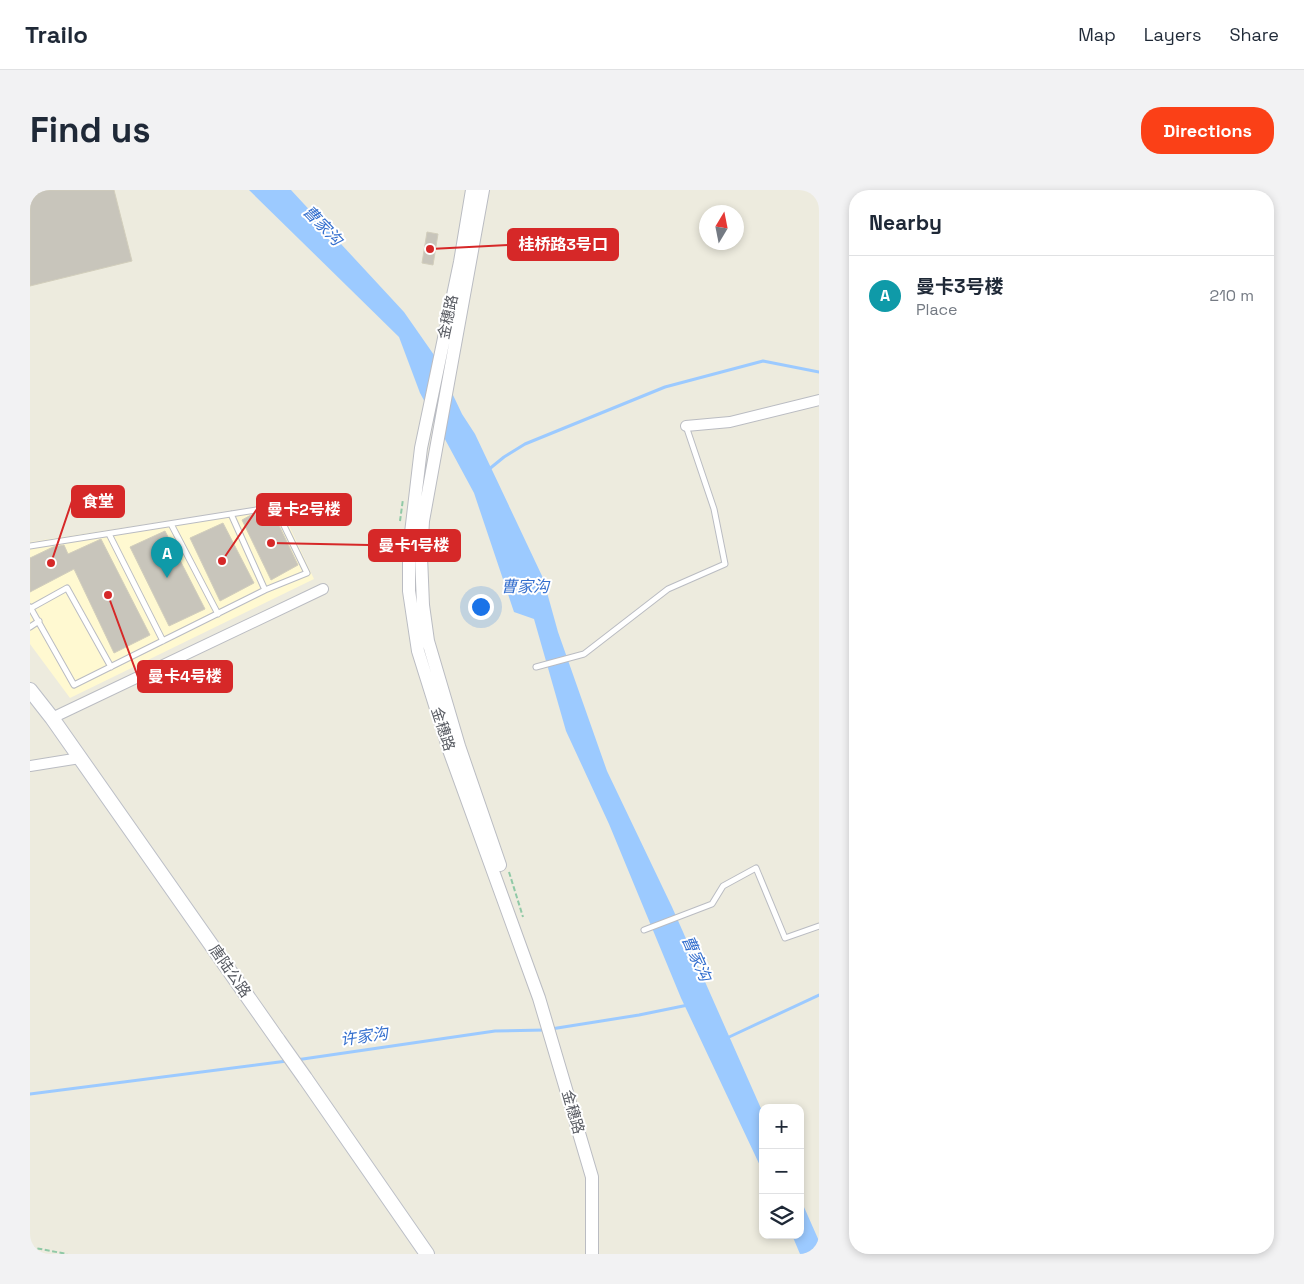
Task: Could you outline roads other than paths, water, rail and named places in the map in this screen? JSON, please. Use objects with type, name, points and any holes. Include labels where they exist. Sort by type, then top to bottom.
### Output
[{"type":"main road","name":"唐陆公路","points":[[30,690],[52,718],[427,1254]]},
{"type":"street","name":"金穗路","points":[[472,190],[454,318],[453,362],[423,521],[421,556],[423,605],[428,641],[460,746],[542,997],[592,1177],[592,1254]]},
{"type":"street","name":"金穗路","points":[[483,190],[454,318],[441,352],[422,448],[409,550],[409,591],[418,651],[449,750],[542,997]]},
{"type":"street","points":[[686,426],[730,422],[819,400]]},
{"type":"street","points":[[52,718],[322,589]]},
{"type":"street","points":[[30,766],[80,758]]},
{"type":"street","name":"金穗路","points":[[555,1041],[599,1175],[599,1254]]},
{"type":"lane","points":[[536,667],[584,654],[668,589],[725,564],[714,509],[686,426]]},
{"type":"lane","points":[[30,546],[275,507],[307,573],[265,590],[218,614],[111,667],[74,685],[30,607],[67,588],[111,667]]},
{"type":"lane","points":[[231,514],[265,590]]},
{"type":"lane","points":[[171,524],[218,614]]},
{"type":"lane","points":[[109,534],[163,641]]},
{"type":"lane","points":[[30,627],[39,622]]},
{"type":"lane","points":[[644,930],[712,904],[723,886],[756,868],[785,938],[819,926]]},
{"type":"water","name":"曹家沟","points":[[249,190],[291,190],[404,312],[434,355],[462,414],[475,434],[543,578],[558,632],[607,771],[672,907],[759,1104],[759,1164],[681,998],[609,824],[566,731],[534,619],[514,612],[474,493],[420,393],[399,337]]},
{"type":"water","points":[[804,1207],[819,1241],[819,1254],[800,1254],[794,1239],[804,1239]]},
{"type":"waterway","points":[[488,470],[525,444],[665,387],[763,361],[819,372]]},
{"type":"waterway","points":[[727,1038],[819,995]]},
{"type":"waterway","name":"许家沟","points":[[551,1029],[688,1005]]},
{"type":"waterway","name":"许家沟","points":[[296,1060],[495,1031],[545,1030]]},
{"type":"waterway","name":"许家沟","points":[[30,1094],[287,1061]]},
{"type":"place","name":"桂桥路3号口","points":[[430,249]]},
{"type":"place","name":"曼卡1号楼","points":[[271,543]]},
{"type":"place","name":"曼卡2号楼","points":[[222,561]]},
{"type":"place","name":"食堂","points":[[51,563]]},
{"type":"place","name":"曼卡3号楼","points":[[167,578]]},
{"type":"place","name":"曼卡4号楼","points":[[108,595]]}]
